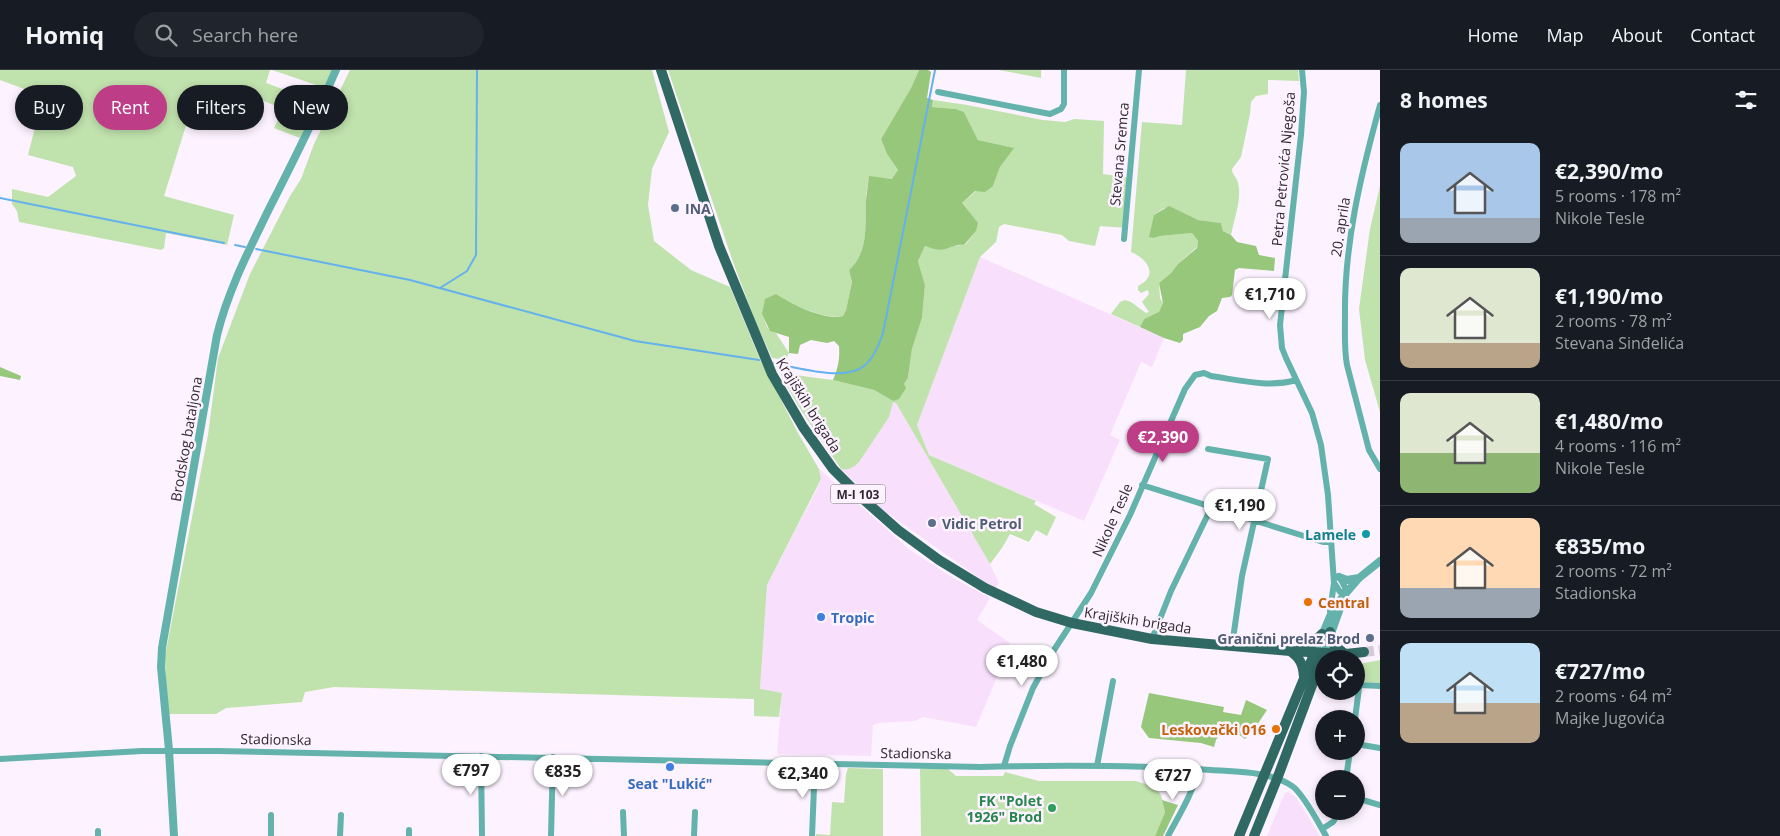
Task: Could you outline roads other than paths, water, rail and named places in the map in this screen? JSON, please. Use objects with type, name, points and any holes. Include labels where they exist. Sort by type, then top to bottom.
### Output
[{"type":"main road","name":"Krajiških brigada","points":[[661,70],[719,246],[765,360],[797,417],[826,460],[842,479],[873,509],[908,538],[939,560],[1024,607],[1051,618],[1152,639],[1315,653]]},
{"type":"main road","points":[[1290,651],[1306,648],[1326,633],[1338,650]]},
{"type":"main road","points":[[1290,651],[1300,659],[1304,669],[1304,679]]},
{"type":"main road","points":[[1239,836],[1304,679],[1315,661]]},
{"type":"main road","points":[[1254,836],[1306,700],[1315,670]]},
{"type":"main road","points":[[1306,700],[1315,687]]},
{"type":"street","name":"Brodskog bataljona","points":[[174,836],[169,750],[161,667],[162,648],[220,325],[235,279],[313,123],[336,70]]},
{"type":"street","points":[[938,92],[1050,114],[1061,109],[1064,104],[1064,70]]},
{"type":"street","name":"Stevana Sremca","points":[[1124,239],[1139,70]]},
{"type":"street","name":"Petra Petrovića Njegoša","points":[[1302,70],[1304,92],[1301,135],[1280,325],[1282,348],[1312,413],[1321,445],[1328,495],[1332,561],[1337,580],[1347,592]]},
{"type":"street","name":"20. aprila","points":[[1380,105],[1352,221],[1348,245],[1345,301],[1345,352],[1347,365],[1369,450],[1380,469]]},
{"type":"street","name":"Nikole Tesle","points":[[1004,766],[1033,688],[1054,650],[1091,593],[1104,568],[1130,515],[1185,389],[1195,375],[1204,374],[1264,384],[1286,383],[1296,380]]},
{"type":"street","points":[[1208,449],[1268,459],[1240,583],[1232,646]]},
{"type":"street","points":[[1142,485],[1253,521],[1317,540],[1331,542]]},
{"type":"street","points":[[1152,639],[1172,591],[1212,508]]},
{"type":"street","points":[[1329,616],[1338,600],[1359,578],[1380,561]]},
{"type":"street","points":[[1321,650],[1337,580],[1359,578]]},
{"type":"street","points":[[1326,633],[1347,592]]},
{"type":"street","points":[[1097,766],[1113,681]]},
{"type":"street","points":[[1356,710],[1360,685],[1380,686]]},
{"type":"street","points":[[1365,746],[1380,748]]},
{"type":"street","name":"Stadionska","points":[[0,759],[169,750],[1196,769],[1264,775],[1288,784],[1298,791],[1326,836]]},
{"type":"street","points":[[481,756],[482,836]]},
{"type":"street","points":[[551,836],[553,757]]},
{"type":"street","points":[[812,836],[814,762]]},
{"type":"street","points":[[1168,836],[1193,787],[1196,769]]},
{"type":"street","points":[[1365,801],[1380,805]]},
{"type":"street","points":[[623,812],[624,836]]},
{"type":"street","points":[[694,812],[694,836]]},
{"type":"street","points":[[271,815],[271,836]]},
{"type":"street","points":[[340,836],[341,815]]},
{"type":"street","points":[[1322,829],[1334,820]]},
{"type":"waterway","points":[[440,288],[467,271],[476,255],[477,70]]},
{"type":"waterway","points":[[773,363],[820,372],[845,373],[856,371],[864,366],[876,351],[883,333],[935,70]]},
{"type":"waterway","points":[[0,198],[224,243]]},
{"type":"waterway","points":[[235,245],[245,247]]},
{"type":"waterway","points":[[256,249],[410,280],[635,341],[759,360]]},
{"type":"tunnel","points":[[1365,652],[1380,650]]},
{"type":"place","name":"INA","points":[[675,208]]},
{"type":"place","name":"Vidic Petrol","points":[[932,523]]},
{"type":"place","name":"Lamele","points":[[1366,534]]},
{"type":"place","name":"Central","points":[[1308,602]]},
{"type":"place","name":"Tropic","points":[[821,617]]},
{"type":"place","name":"Granični prelaz Brod","points":[[1370,638]]},
{"type":"place","name":"Leskovački 016","points":[[1276,729]]},
{"type":"place","name":"Seat \"Lukić\"","points":[[670,767]]},
{"type":"place","name":"FK \"Polet 1926\" Brod","points":[[1052,808]]}]
